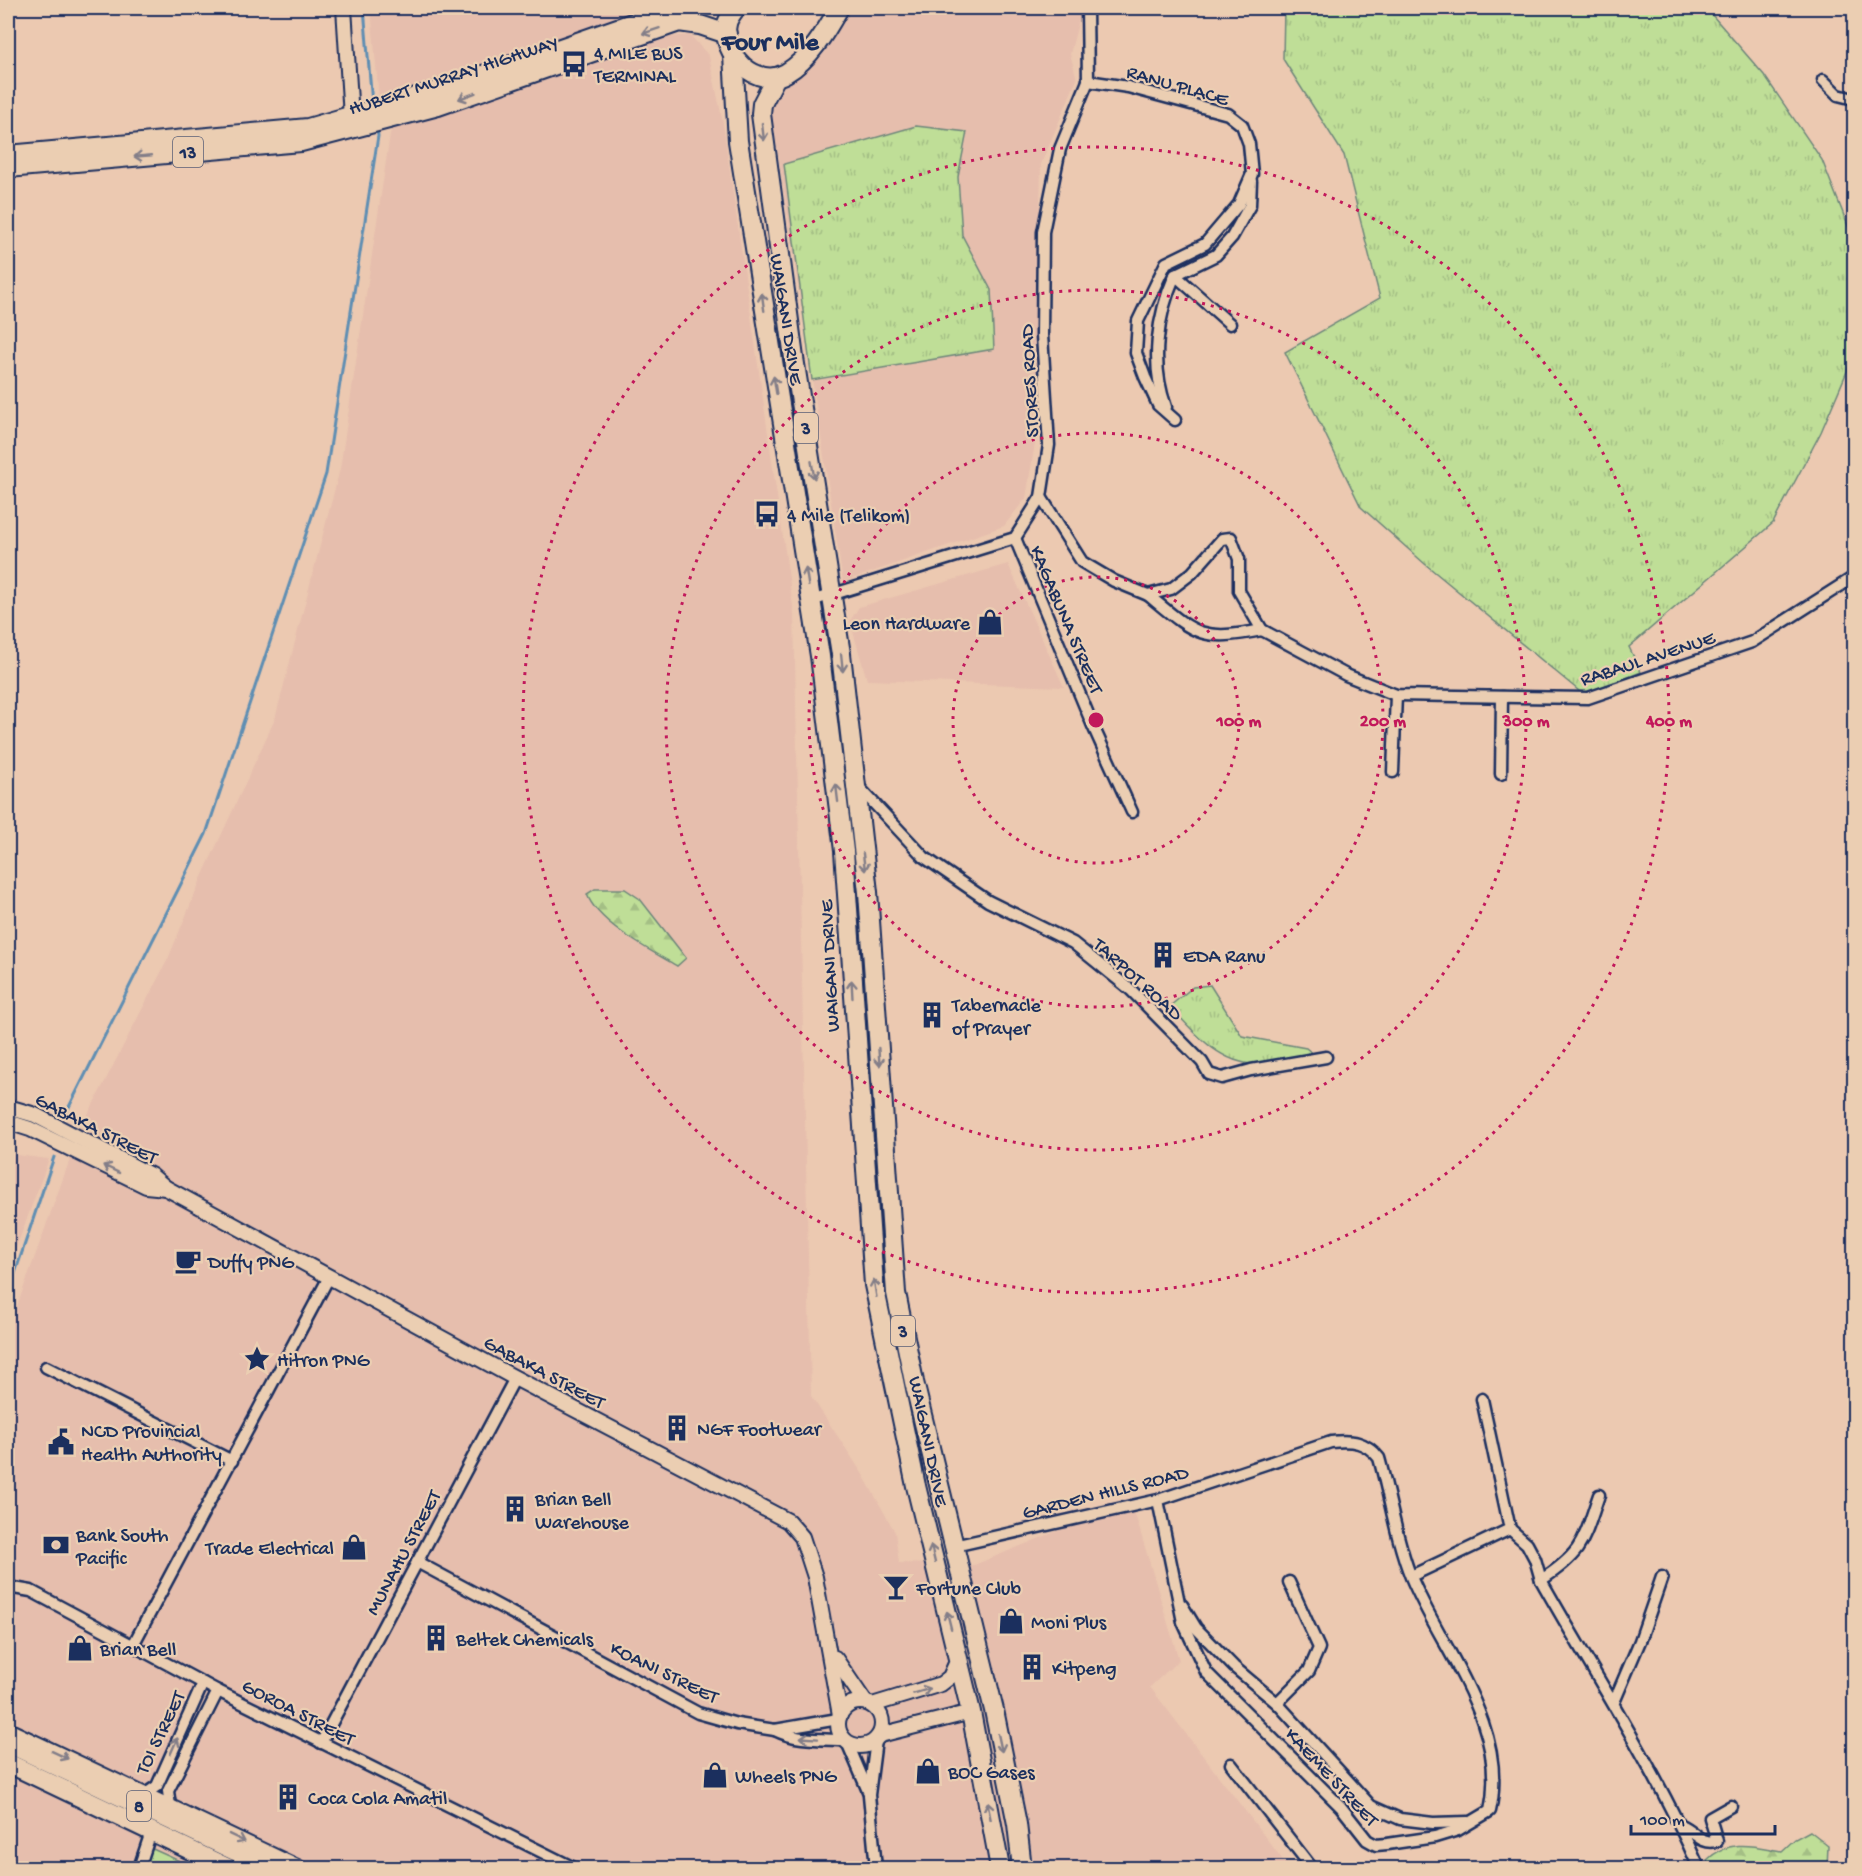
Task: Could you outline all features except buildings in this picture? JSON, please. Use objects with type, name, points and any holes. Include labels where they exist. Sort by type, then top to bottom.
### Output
[{"type":"highway","name":"HUBERT MURRAY HIGHWAY","points":[[390,113],[675,8]]},
{"type":"highway","points":[[727,34],[727,23],[736,8]]},
{"type":"highway","points":[[733,55],[744,67],[755,74],[776,77],[801,61],[824,33],[839,8]]},
{"type":"highway","name":"HUBERT MURRAY HIGHWAY","points":[[8,155],[308,128],[438,106],[679,22],[700,25],[727,34]]},
{"type":"highway","name":"WAIGANI DRIVE","points":[[727,34],[733,55],[738,141],[811,601],[844,851],[874,1285],[916,1486],[971,1712],[1000,1869]]},
{"type":"highway","name":"WAIGANI DRIVE","points":[[776,77],[762,104],[763,133],[794,358],[834,595],[869,904],[896,1293],[914,1382],[971,1614],[1017,1824],[1022,1869]]},
{"type":"highway","name":"HUBERT MURRAY HIGHWAY","points":[[8,168],[300,142],[360,119]]},
{"type":"highway","points":[[850,949],[856,934],[847,830],[860,824]]},
{"type":"highway","points":[[890,1361],[898,1362],[903,1359],[890,1297],[889,1278],[893,1261]]},
{"type":"highway","points":[[914,1382],[908,1382],[903,1386],[920,1466],[916,1486]]},
{"type":"highway","points":[[971,1614],[967,1626],[984,1704],[971,1712]]},
{"type":"highway","name":"8","points":[[8,1743],[162,1819],[271,1869]]},
{"type":"highway","name":"8","points":[[8,1763],[162,1819],[228,1869]]},
{"type":"street","points":[[345,8],[360,119]]},
{"type":"street","name":"STORES ROAD","points":[[1015,538],[1041,497],[1049,445],[1042,335],[1043,232],[1060,149],[1088,81],[1088,8]]},
{"type":"street","points":[[1823,80],[1838,95],[1854,99]]},
{"type":"street","name":"RANU PLACE","points":[[1088,81],[1128,87],[1228,114],[1242,125],[1249,144],[1252,174],[1250,205],[1232,237],[1216,255],[1175,275],[1162,304],[1158,342],[1158,387],[1172,418],[1158,405],[1136,353],[1138,321],[1166,263],[1205,244],[1239,204],[1252,174]]},
{"type":"street","points":[[1175,275],[1230,324]]},
{"type":"street","points":[[1041,497],[1082,562],[1114,581],[1148,595],[1199,634],[1226,637],[1262,630]]},
{"type":"street","points":[[811,601],[1015,538]]},
{"type":"street","name":"KAGABUNA STREET","points":[[1015,538],[1093,726],[1132,812]]},
{"type":"street","points":[[1148,595],[1171,589],[1192,573],[1222,539],[1231,538],[1239,559],[1239,591],[1262,630],[1346,675],[1396,695],[1393,772]]},
{"type":"street","name":"RABAUL AVENUE","points":[[1396,695],[1587,698],[1752,642],[1854,577]]},
{"type":"street","points":[[1501,774],[1502,697]]},
{"type":"street","name":"TARPOT ROAD","points":[[855,783],[924,857],[988,901],[1072,943],[1131,990],[1202,1062],[1209,1074],[1222,1078],[1251,1070],[1326,1058]]},
{"type":"street","name":"GABAKA STREET","points":[[8,1107],[35,1115],[152,1176],[165,1188],[515,1378],[788,1521],[802,1537],[808,1551],[829,1649],[839,1717]]},
{"type":"street","name":"GABAKA STREET","points":[[8,1122],[30,1129],[146,1186],[165,1188]]},
{"type":"street","points":[[133,1646],[329,1277]]},
{"type":"street","points":[[46,1367],[232,1461]]},
{"type":"street","name":"MUNAHU STREET","points":[[321,1743],[515,1378]]},
{"type":"street","points":[[1482,1399],[1510,1529],[1527,1544],[1535,1558],[1541,1580],[1614,1702],[1680,1825],[1699,1869]]},
{"type":"street","name":"GARDEN HILLS ROAD","points":[[954,1546],[1158,1500],[1331,1442]]},
{"type":"street","name":"KAEME STREET","points":[[1158,1500],[1183,1622],[1206,1672],[1341,1807],[1367,1840],[1377,1845],[1417,1840],[1458,1830],[1490,1811],[1491,1766],[1484,1727],[1475,1701],[1411,1576],[1379,1458],[1371,1448],[1360,1442],[1331,1442]]},
{"type":"street","points":[[1541,1580],[1568,1563],[1582,1544],[1599,1495]]},
{"type":"street","points":[[1411,1576],[1510,1529]]},
{"type":"street","name":"KOANI STREET","points":[[417,1562],[698,1713],[737,1724],[806,1738],[846,1741]]},
{"type":"street","points":[[1614,1702],[1640,1641],[1662,1577]]},
{"type":"street","points":[[1277,1703],[1309,1671],[1319,1648],[1289,1582]]},
{"type":"street","name":"GOROA STREET","points":[[8,1587],[31,1591],[218,1691],[574,1869]]},
{"type":"street","points":[[1180,1601],[1196,1628],[1234,1667],[1277,1703],[1371,1806],[1400,1819],[1433,1823],[1472,1822]]},
{"type":"street","name":"GABAKA STREET","points":[[829,1649],[851,1685],[869,1704]]},
{"type":"street","points":[[869,1795],[846,1741],[838,1728],[839,1717],[850,1704],[869,1704],[941,1684],[950,1677],[958,1659]]},
{"type":"street","name":"TOI STREET","points":[[144,1795],[157,1786],[203,1683]]},
{"type":"street","name":"TOI STREET","points":[[138,1869],[162,1819],[168,1791],[218,1691]]},
{"type":"street","points":[[869,1704],[882,1722],[872,1754],[869,1795],[876,1869]]},
{"type":"street","points":[[846,1741],[862,1746],[878,1738],[971,1712]]},
{"type":"street","name":"KOANI STREET","points":[[775,1730],[839,1717]]},
{"type":"street","points":[[8,1730],[144,1795],[162,1819],[299,1869]]},
{"type":"street","points":[[1231,1764],[1312,1869]]},
{"type":"street","points":[[1680,1825],[1692,1830],[1700,1840],[1707,1844],[1717,1841],[1710,1818],[1731,1806]]},
{"type":"shaded area","points":[[371,8],[656,8],[379,100]]},
{"type":"shaded area","points":[[846,8],[1082,8],[1070,54],[1077,79],[1041,164],[1035,443],[1026,498],[1004,526],[843,582],[772,114],[774,96],[809,63]]},
{"type":"shaded area","points":[[690,35],[709,56],[723,123],[794,613],[811,1396],[862,1473],[895,1532],[899,1563],[974,1565],[1131,1501],[1179,1660],[1150,1687],[1289,1868],[8,1868],[8,1331],[82,1126],[168,959],[201,879],[275,719],[340,469],[391,128],[669,37]]},
{"type":"shaded area","points":[[1008,564],[1064,687],[867,680],[850,621],[859,607]]},
{"type":"shaded area","points":[[8,1154],[49,1159],[8,1270]]},
{"type":"green space","points":[[1284,8],[1706,8],[1764,75],[1822,160],[1850,231],[1854,271],[1854,355],[1821,432],[1773,523],[1629,647],[1641,672],[1584,695],[1425,564],[1361,507],[1285,352],[1380,298],[1344,155],[1283,59]]},
{"type":"green space","points":[[916,126],[967,132],[958,177],[962,235],[991,290],[994,349],[812,380],[784,164]]},
{"type":"green space","points":[[595,889],[625,889],[640,899],[686,958],[677,966],[613,926],[593,905],[587,894]]},
{"type":"green space","points":[[1210,985],[1242,1036],[1306,1048],[1313,1054],[1262,1064],[1234,1060],[1221,1054],[1199,1037],[1170,1006],[1193,987]]},
{"type":"green space","points":[[1810,1831],[1828,1845],[1827,1868],[1709,1868],[1707,1860],[1716,1853],[1733,1846],[1742,1845],[1782,1851],[1795,1839]]},
{"type":"green space","points":[[146,1846],[195,1868],[167,1868],[144,1862]]},
{"type":"waterway","points":[[364,8],[372,104]]},
{"type":"waterway","points":[[67,1111],[206,834],[326,474],[378,136],[377,128]]},
{"type":"waterway","points":[[8,1294],[54,1157]]},
{"type":"place","name":"4 MILE BUS TERMINAL","points":[[574,64]]},
{"type":"place","name":"4 Mile (Telikom)","points":[[767,514]]},
{"type":"place","name":"Leon Hardware","points":[[990,622]]},
{"type":"place","name":"EDA Ranu","points":[[1163,955]]},
{"type":"place","name":"Tabernacle of Prayer","points":[[932,1015]]},
{"type":"place","name":"Duffy PNG","points":[[188,1261]]},
{"type":"place","name":"Hitron PNG","points":[[257,1359]]},
{"type":"place","name":"NGF Footwear","points":[[677,1428]]},
{"type":"place","name":"NCD Provincial Health Authority","points":[[61,1442]]},
{"type":"place","name":"Brian Bell Warehouse","points":[[515,1509]]},
{"type":"place","name":"Bank South Pacific","points":[[56,1545]]},
{"type":"place","name":"Trade Electrical","points":[[354,1547]]},
{"type":"place","name":"Fortune Club","points":[[896,1587]]},
{"type":"place","name":"Moni Plus","points":[[1011,1621]]},
{"type":"place","name":"Beltek Chemicals","points":[[436,1638]]},
{"type":"place","name":"Brian Bell","points":[[80,1648]]},
{"type":"place","name":"Kitpeng","points":[[1032,1667]]},
{"type":"place","name":"BOC Gases","points":[[928,1771]]},
{"type":"place","name":"Wheels PNG","points":[[715,1775]]},
{"type":"place","name":"Coca Cola Amatil","points":[[288,1797]]},
{"type":"district","name":"Four Mile","points":[[770,40]]}]
